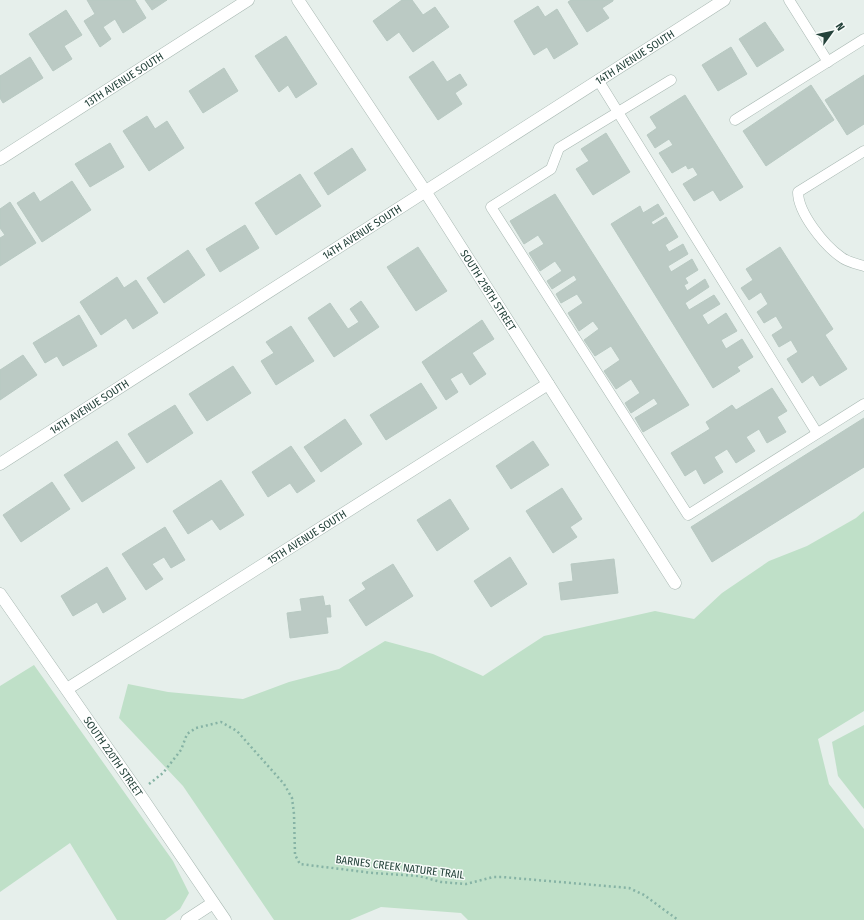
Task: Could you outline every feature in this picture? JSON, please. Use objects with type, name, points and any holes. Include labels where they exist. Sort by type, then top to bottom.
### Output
[{"type":"street","name":"13TH AVENUE SOUTH","points":[[0,159],[248,0]]},
{"type":"street","name":"SOUTH 218TH STREET","points":[[298,0],[424,191],[675,583]]},
{"type":"street","name":"14TH AVENUE SOUTH","points":[[0,464],[724,0]]},
{"type":"street","name":"15TH AVENUE SOUTH","points":[[66,689],[548,384]]},
{"type":"street","name":"SOUTH 220TH STREET","points":[[0,594],[225,920]]},
{"type":"street","points":[[187,920],[213,903]]},
{"type":"lane","points":[[789,0],[828,62]]},
{"type":"lane","points":[[735,120],[864,39]]},
{"type":"lane","points":[[598,80],[817,433]]},
{"type":"lane","points":[[671,80],[558,148],[551,169],[491,207],[688,515],[864,404]]},
{"type":"lane","points":[[864,151],[798,192],[798,197],[802,208],[816,233],[842,258],[864,266]]},
{"type":"path","name":"BARNES CREEK NATURE TRAIL","points":[[138,792],[163,773],[181,750],[187,734],[196,728],[221,722],[237,731],[284,784],[292,798],[295,830],[295,855],[300,864],[373,873],[419,876],[441,882],[466,884],[493,877],[502,877],[629,888],[644,895],[678,920]]},
{"type":"green space","points":[[864,511],[864,711],[818,739],[829,784],[864,829],[864,920],[468,920],[461,913],[381,907],[350,920],[274,920],[183,786],[119,718],[128,684],[168,692],[243,699],[289,682],[339,669],[385,641],[433,654],[483,676],[544,636],[655,611],[694,619],[722,593],[769,561],[807,546],[856,518]]},
{"type":"green space","points":[[34,665],[173,861],[189,893],[180,909],[165,920],[117,920],[70,843],[0,892],[0,686]]},
{"type":"green space","points":[[864,725],[864,809],[838,776],[832,742]]},
{"type":"building","points":[[87,0],[135,0],[146,18],[123,33],[115,19],[103,27],[111,39],[100,47],[84,21],[95,14]]},
{"type":"building","points":[[145,0],[167,0],[152,10]]},
{"type":"building","points":[[402,0],[412,0],[423,15],[435,7],[449,27],[413,52],[399,32],[387,41],[373,21]]},
{"type":"building","points":[[571,0],[613,0],[602,8],[609,18],[587,32],[568,2]]},
{"type":"building","points":[[538,6],[545,17],[557,9],[578,44],[554,59],[547,47],[534,55],[514,21]]},
{"type":"building","points":[[66,10],[82,35],[64,46],[72,59],[53,71],[29,34]]},
{"type":"building","points":[[765,22],[784,50],[757,67],[739,39]]},
{"type":"building","points":[[286,36],[317,84],[296,98],[288,85],[279,92],[255,56]]},
{"type":"building","points":[[731,47],[747,74],[718,91],[702,65]]},
{"type":"building","points":[[30,57],[43,78],[3,103],[0,98],[0,76]]},
{"type":"building","points":[[433,61],[447,82],[460,74],[467,85],[455,93],[462,104],[438,120],[409,77]]},
{"type":"building","points":[[224,68],[238,91],[203,113],[189,91]]},
{"type":"building","points":[[864,75],[864,124],[847,135],[825,100]]},
{"type":"building","points":[[811,85],[834,120],[766,166],[743,131]]},
{"type":"building","points":[[685,95],[743,187],[720,201],[713,190],[694,201],[683,184],[698,175],[693,167],[688,169],[686,165],[672,173],[659,153],[673,145],[669,139],[655,148],[647,135],[657,128],[650,117]]},
{"type":"building","points":[[147,116],[155,129],[167,121],[184,148],[149,171],[123,131]]},
{"type":"building","points":[[606,133],[630,172],[593,195],[576,169],[589,161],[581,149]]},
{"type":"building","points":[[110,143],[124,167],[90,187],[75,164]]},
{"type":"building","points":[[352,148],[366,170],[328,195],[314,173]]},
{"type":"building","points":[[300,174],[321,206],[276,235],[255,203]]},
{"type":"building","points":[[72,181],[91,210],[42,242],[17,203],[34,192],[40,202]]},
{"type":"building","points":[[555,194],[689,405],[643,432],[635,418],[658,404],[654,398],[631,413],[625,403],[640,393],[631,379],[616,389],[604,371],[620,360],[611,346],[595,356],[584,340],[599,329],[593,321],[579,331],[568,313],[583,303],[577,294],[561,303],[556,294],[577,280],[574,275],[552,289],[547,281],[562,271],[555,261],[540,271],[529,253],[544,244],[538,235],[524,244],[510,221]]},
{"type":"building","points":[[10,202],[36,243],[0,266],[0,238],[5,235],[0,228],[0,209]]},
{"type":"building","points":[[658,204],[664,214],[651,222],[653,225],[666,217],[678,237],[665,245],[669,252],[683,244],[688,254],[668,266],[671,272],[692,259],[698,270],[685,278],[688,283],[684,285],[687,291],[705,279],[709,287],[685,303],[689,310],[714,295],[720,304],[702,315],[708,325],[726,313],[737,331],[721,340],[726,349],[742,339],[753,357],[737,367],[740,371],[713,388],[611,224],[640,206],[643,213]]},
{"type":"building","points":[[245,225],[259,248],[220,272],[206,249]]},
{"type":"building","points":[[418,247],[447,291],[416,311],[387,267]]},
{"type":"building","points":[[780,247],[833,329],[825,335],[847,369],[820,386],[813,375],[802,383],[787,359],[798,352],[791,340],[779,347],[772,335],[783,328],[776,316],[764,323],[757,312],[768,304],[761,292],[749,300],[741,288],[753,280],[746,269]]},
{"type":"building","points":[[188,250],[205,275],[164,303],[147,278]]},
{"type":"building","points":[[117,277],[124,288],[136,280],[158,313],[133,329],[126,318],[101,335],[80,302]]},
{"type":"building","points":[[361,301],[379,327],[334,357],[308,318],[330,303],[348,329],[359,322],[350,309]]},
{"type":"building","points":[[79,315],[97,346],[63,366],[57,356],[45,363],[33,343]]},
{"type":"building","points":[[482,320],[494,339],[472,353],[486,374],[470,385],[462,372],[450,379],[458,392],[446,400],[422,362]]},
{"type":"building","points":[[291,326],[314,361],[276,385],[261,361],[274,353],[266,342]]},
{"type":"building","points":[[23,355],[37,375],[0,400],[0,370]]},
{"type":"building","points":[[233,366],[251,393],[207,421],[189,394]]},
{"type":"building","points":[[421,383],[437,408],[386,440],[370,415]]},
{"type":"building","points":[[772,388],[787,411],[777,417],[786,432],[767,443],[759,429],[746,437],[755,451],[736,463],[727,449],[714,457],[723,472],[704,484],[696,469],[685,476],[671,453],[710,429],[706,422],[732,405],[736,410]]},
{"type":"building","points":[[175,405],[193,433],[147,463],[128,434]]},
{"type":"building","points":[[864,418],[864,467],[712,562],[691,527]]},
{"type":"building","points":[[345,419],[362,444],[321,472],[304,447]]},
{"type":"building","points":[[117,441],[135,468],[82,502],[64,475]]},
{"type":"building","points":[[533,441],[549,465],[511,489],[496,466]]},
{"type":"building","points":[[291,446],[315,481],[297,493],[290,483],[268,497],[252,472]]},
{"type":"building","points":[[221,480],[244,515],[220,530],[212,519],[188,534],[173,511]]},
{"type":"building","points":[[52,482],[70,509],[21,542],[3,515]]},
{"type":"building","points":[[562,488],[582,519],[570,527],[577,537],[553,553],[526,511]]},
{"type":"building","points":[[450,499],[469,529],[437,551],[417,520]]},
{"type":"building","points":[[165,527],[185,560],[171,568],[164,557],[152,564],[163,579],[146,590],[122,554]]},
{"type":"building","points":[[510,557],[527,584],[491,607],[474,581]]},
{"type":"building","points":[[614,559],[618,593],[561,600],[559,583],[573,581],[571,564]]},
{"type":"building","points":[[393,564],[413,596],[366,626],[349,600],[366,589],[362,583]]},
{"type":"building","points":[[107,567],[126,599],[103,613],[97,602],[73,616],[61,596]]},
{"type":"building","points":[[323,596],[325,606],[330,605],[331,617],[326,617],[328,633],[290,638],[287,613],[302,611],[300,599]]}]
